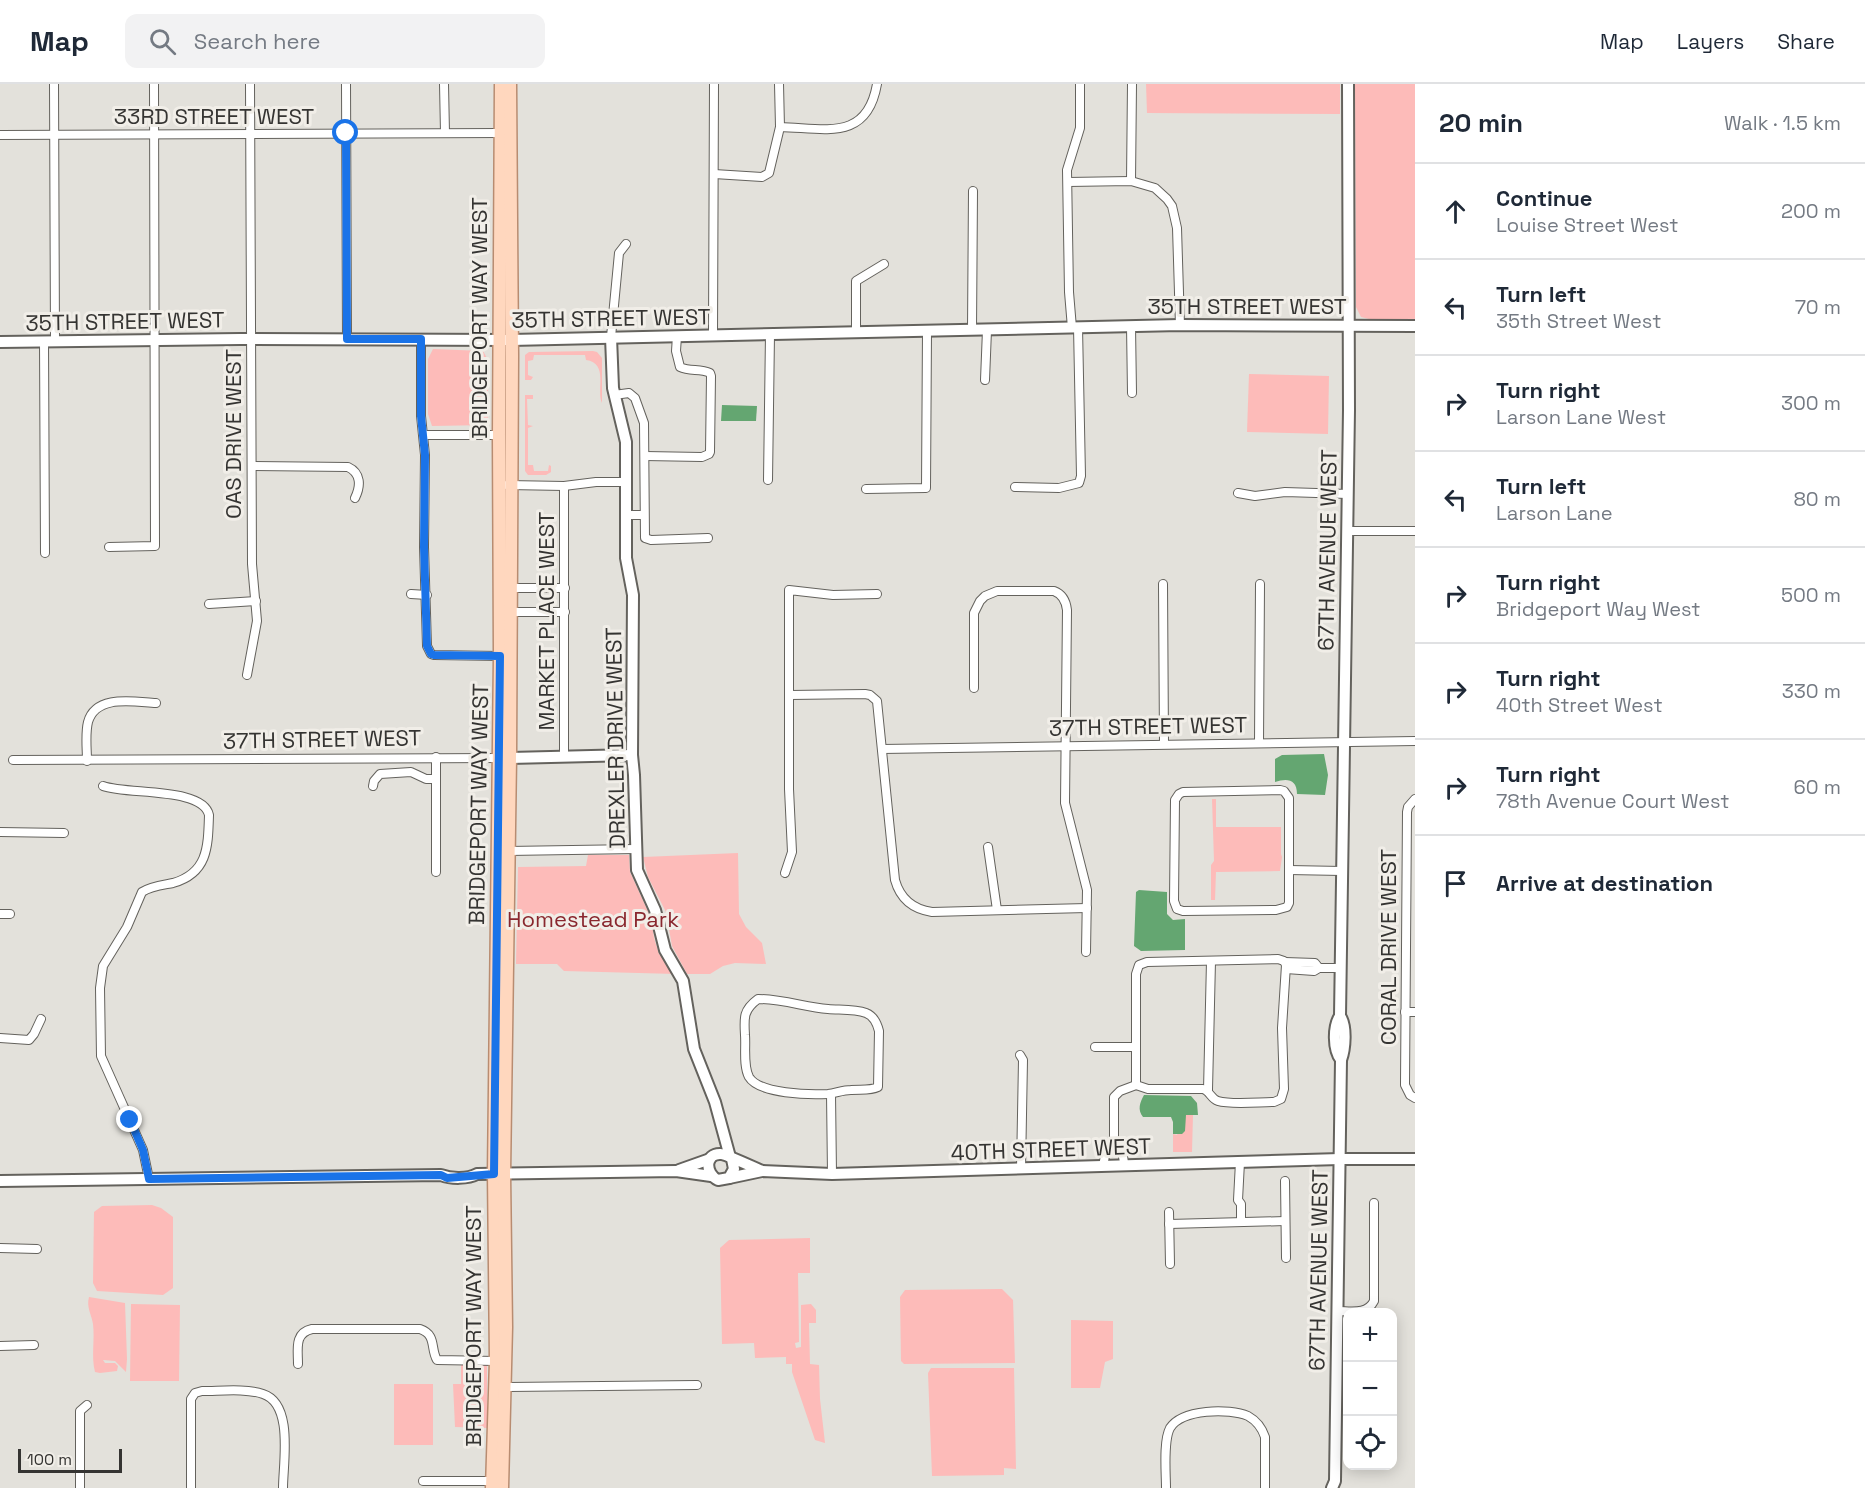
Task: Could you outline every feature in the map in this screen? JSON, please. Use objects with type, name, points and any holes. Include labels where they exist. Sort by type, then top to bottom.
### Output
[{"type":"main road","name":"BRIDGEPORT WAY WEST","points":[[495,1486],[504,758],[510,612],[505,485],[499,435],[506,340],[501,84]]},
{"type":"main road","name":"BRIDGEPORT WAY WEST","points":[[495,1486],[504,1387],[499,1174],[508,851],[500,656],[505,485],[510,84]]},
{"type":"street","points":[[45,553],[54,84]]},
{"type":"street","points":[[109,547],[155,546],[154,84]]},
{"type":"street","name":"OAS DRIVE WEST","points":[[247,675],[256,635],[256,601],[252,564],[250,84]]},
{"type":"street","points":[[346,84],[347,339]]},
{"type":"street","points":[[444,84],[445,133]]},
{"type":"street","points":[[713,335],[714,84]]},
{"type":"street","points":[[714,174],[762,177],[765,175],[770,168],[780,128],[779,84]]},
{"type":"street","points":[[780,128],[837,128],[856,123],[869,110],[877,84]]},
{"type":"street","points":[[1015,487],[1059,488],[1079,483],[1081,476],[1075,328],[1068,292],[1068,170],[1080,128],[1080,84]]},
{"type":"street","points":[[1131,181],[1132,84]]},
{"type":"street","name":"67TH AVENUE WEST","points":[[1335,1486],[1341,1060],[1344,1053],[1344,1021],[1340,1016],[1348,494],[1348,84]]},
{"type":"street","name":"33RD STREET WEST","points":[[0,135],[501,133]]},
{"type":"street","points":[[1068,182],[1131,181],[1155,188],[1172,206],[1177,228],[1180,325]]},
{"type":"street","points":[[972,330],[973,191]]},
{"type":"street","points":[[611,337],[619,253],[626,244]]},
{"type":"street","points":[[856,332],[856,281],[884,264]]},
{"type":"street","name":"35TH STREET WEST","points":[[0,342],[251,339],[506,340],[1180,325],[1415,326]]},
{"type":"street","points":[[1131,326],[1132,393]]},
{"type":"street","points":[[985,380],[987,330]]},
{"type":"street","points":[[866,489],[926,488],[927,331]]},
{"type":"street","points":[[768,480],[770,334]]},
{"type":"street","points":[[645,456],[706,456],[709,454],[711,376],[703,370],[686,370],[680,367],[676,351],[677,336]]},
{"type":"street","name":"DREXLER DRIVE WEST","points":[[611,337],[614,395],[626,432],[626,558],[633,595],[632,755],[637,870],[655,909],[664,950],[683,981],[694,1049],[712,1094],[731,1158]]},
{"type":"street","points":[[421,339],[427,646],[431,654],[500,656]]},
{"type":"street","points":[[614,395],[629,393],[635,398],[644,423],[643,535],[648,540],[708,538]]},
{"type":"street","points":[[424,435],[499,435]]},
{"type":"street","points":[[252,466],[348,466],[354,470],[359,479],[356,498]]},
{"type":"street","points":[[505,485],[564,486],[596,482],[626,482]]},
{"type":"street","name":"MARKET PLACE WEST","points":[[564,486],[564,757]]},
{"type":"street","points":[[1238,493],[1255,496],[1285,492],[1348,494]]},
{"type":"street","points":[[626,515],[644,515]]},
{"type":"street","points":[[1347,531],[1415,531]]},
{"type":"street","points":[[1163,584],[1164,744]]},
{"type":"street","points":[[1259,743],[1260,584]]},
{"type":"street","points":[[510,588],[565,588]]},
{"type":"street","points":[[785,873],[792,852],[789,789],[789,590],[833,595],[877,594]]},
{"type":"street","points":[[974,688],[974,613],[980,601],[990,593],[997,591],[1054,591],[1065,600],[1067,610],[1065,803],[1085,880],[1086,952]]},
{"type":"street","points":[[411,594],[427,595]]},
{"type":"street","points":[[208,604],[256,601]]},
{"type":"street","points":[[510,612],[564,612]]},
{"type":"street","points":[[790,695],[865,694],[877,701],[895,880],[902,897],[913,906],[926,911],[1087,908]]},
{"type":"street","points":[[87,761],[88,724],[96,709],[112,702],[156,703]]},
{"type":"street","name":"37TH STREET WEST","points":[[882,749],[1415,741]]},
{"type":"street","name":"37TH STREET WEST","points":[[13,760],[504,758],[632,755]]},
{"type":"street","points":[[436,757],[436,872]]},
{"type":"street","points":[[387,774],[411,772],[424,778],[436,779]]},
{"type":"street","points":[[103,786],[120,791],[183,796],[203,805],[208,813],[205,854],[196,872],[187,878],[142,892],[127,927],[102,969],[101,1056],[142,1146],[149,1179]]},
{"type":"street","points":[[1284,791],[1289,798],[1289,870],[1289,903],[1284,909],[1178,910],[1174,901],[1175,800],[1177,796],[1189,792],[1284,791]]},
{"type":"street","name":"CORAL DRIVE WEST","points":[[1413,1097],[1405,1085],[1405,1012],[1407,812],[1415,799]]},
{"type":"street","points":[[0,832],[64,833]]},
{"type":"street","points":[[988,847],[997,910]]},
{"type":"street","points":[[508,851],[636,849]]},
{"type":"street","points":[[1289,870],[1342,871]]},
{"type":"street","points":[[0,914],[10,914]]},
{"type":"street","points":[[1138,1086],[1135,1047],[1136,974],[1139,965],[1147,962],[1278,959],[1286,966],[1314,971],[1319,968],[1341,969]]},
{"type":"street","points":[[1211,961],[1208,1090],[1217,1101],[1274,1102],[1281,1099],[1284,1089],[1282,1028],[1286,966]]},
{"type":"street","points":[[758,999],[778,1000],[828,1009],[859,1011],[874,1019],[879,1031],[878,1087],[831,1094],[776,1091],[754,1083],[746,1069],[744,1017],[749,1005],[758,999]]},
{"type":"street","points":[[1405,1012],[1415,1012]]},
{"type":"street","points":[[0,1038],[29,1040],[34,1035],[41,1019]]},
{"type":"street","points":[[1095,1047],[1135,1047]]},
{"type":"street","points":[[1020,1055],[1023,1060],[1021,1169]]},
{"type":"street","points":[[1114,1148],[1114,1097],[1120,1091],[1138,1086],[1208,1090]]},
{"type":"street","points":[[831,1094],[832,1174]]},
{"type":"street","name":"DREXLER DRIVE WEST","points":[[713,1157],[720,1124]]},
{"type":"street","points":[[1114,1148],[1124,1157],[1124,1166]]},
{"type":"street","points":[[1103,1166],[1104,1154],[1114,1148]]},
{"type":"street","points":[[0,1181],[441,1175],[447,1178],[473,1177],[477,1174],[676,1171],[711,1176],[718,1180],[729,1178],[734,1169],[731,1158],[723,1154],[676,1171]]},
{"type":"street","points":[[711,1176],[707,1166],[713,1157]]},
{"type":"street","name":"40TH STREET WEST","points":[[731,1158],[762,1172]]},
{"type":"street","name":"40TH STREET WEST","points":[[729,1178],[762,1172],[832,1174],[1340,1159],[1415,1159]]},
{"type":"street","points":[[1240,1162],[1238,1194],[1241,1204],[1241,1222]]},
{"type":"street","points":[[1285,1180],[1286,1258]]},
{"type":"street","points":[[1337,1311],[1363,1311],[1371,1307],[1374,1301],[1374,1203]]},
{"type":"street","points":[[1169,1212],[1170,1264]]},
{"type":"street","points":[[1170,1224],[1284,1221]]},
{"type":"street","points":[[0,1248],[37,1249]]},
{"type":"street","points":[[298,1364],[299,1337],[312,1329],[420,1329],[431,1337],[434,1356],[437,1360],[496,1361]]},
{"type":"street","points":[[0,1346],[34,1345]]},
{"type":"street","points":[[504,1387],[697,1384]]},
{"type":"street","points":[[191,1488],[191,1399],[195,1393],[213,1391],[260,1393],[269,1396],[277,1405],[284,1422],[283,1488]]},
{"type":"street","points":[[80,1488],[80,1411],[87,1405]]},
{"type":"street","points":[[1166,1488],[1169,1430],[1178,1419],[1192,1413],[1240,1414],[1254,1420],[1260,1426],[1265,1443],[1265,1488]]},
{"type":"street","points":[[423,1481],[495,1486]]},
{"type":"green space","points":[[1146,84],[1340,84],[1340,114],[1147,113]]},
{"type":"green space","points":[[1355,84],[1415,84],[1415,320],[1377,321],[1361,317],[1356,307]]},
{"type":"green space","points":[[433,349],[483,351],[488,360],[488,425],[432,426],[428,414],[428,359]]},
{"type":"green space","points":[[593,351],[602,358],[602,403],[600,371],[593,362],[586,360],[585,355],[534,355],[533,360],[528,361],[528,375],[533,377],[531,380],[525,380],[525,355],[529,352]]},
{"type":"green space","points":[[1249,374],[1329,376],[1328,434],[1247,432]]},
{"type":"green space","points":[[525,395],[533,395],[533,399],[527,399],[528,425],[533,426],[528,428],[528,465],[533,465],[534,471],[548,471],[549,465],[551,466],[551,472],[546,475],[528,475],[525,471]]},
{"type":"green space","points":[[1212,799],[1216,799],[1216,827],[1281,827],[1282,857],[1280,871],[1216,872],[1215,900],[1211,900],[1211,865],[1214,861]]},
{"type":"green space","name":"Homestead Park","points":[[738,853],[739,914],[746,927],[762,943],[766,964],[735,963],[723,966],[710,974],[687,974],[672,946],[666,912],[648,877],[643,857]]},
{"type":"green space","name":"Homestead Park","points":[[588,855],[629,855],[630,872],[651,918],[659,954],[676,974],[564,971],[557,964],[516,964],[518,867],[586,866]]},
{"type":"green space","points":[[1186,1115],[1193,1115],[1192,1152],[1173,1152],[1173,1134],[1177,1135]]},
{"type":"green space","points":[[152,1205],[161,1208],[173,1217],[173,1288],[163,1295],[97,1291],[93,1283],[94,1212],[102,1206]]},
{"type":"green space","points":[[810,1238],[810,1273],[798,1273],[799,1342],[795,1343],[796,1348],[801,1347],[801,1305],[811,1304],[816,1310],[816,1323],[809,1323],[810,1364],[819,1365],[825,1443],[815,1440],[792,1372],[792,1364],[786,1364],[786,1357],[755,1358],[754,1343],[722,1344],[720,1248],[729,1240]]},
{"type":"green space","points":[[1002,1289],[1013,1300],[1015,1363],[904,1364],[901,1361],[900,1297],[905,1290]]},
{"type":"green space","points":[[89,1297],[125,1303],[126,1372],[115,1361],[103,1360],[105,1363],[115,1363],[118,1366],[117,1371],[95,1372]]},
{"type":"green space","points":[[131,1304],[180,1305],[179,1381],[130,1381]]},
{"type":"green space","points":[[1071,1320],[1113,1321],[1113,1359],[1105,1362],[1100,1388],[1071,1388]]},
{"type":"green space","points":[[461,1363],[487,1363],[487,1428],[455,1427],[453,1384],[461,1384]]},
{"type":"green space","points":[[931,1368],[1014,1368],[1016,1469],[1004,1468],[1004,1475],[932,1476],[928,1373]]},
{"type":"green space","points":[[394,1384],[433,1384],[433,1445],[394,1445]]},
{"type":"shaded area","points":[[722,405],[757,406],[756,421],[721,421]]},
{"type":"shaded area","points":[[1324,754],[1328,775],[1325,795],[1297,794],[1295,785],[1290,781],[1275,782],[1275,759],[1282,755]]},
{"type":"shaded area","points":[[1139,890],[1167,892],[1167,914],[1173,920],[1185,919],[1185,950],[1141,951],[1134,946],[1136,892]]},
{"type":"shaded area","points":[[1144,1095],[1191,1096],[1197,1103],[1198,1115],[1186,1115],[1185,1131],[1182,1134],[1173,1134],[1171,1117],[1143,1117],[1140,1106]]},
{"type":"route","points":[[130,1120],[148,1165],[149,1179],[441,1175],[447,1178],[494,1174],[500,656],[434,655],[427,646],[421,339],[347,339],[346,133]]}]
